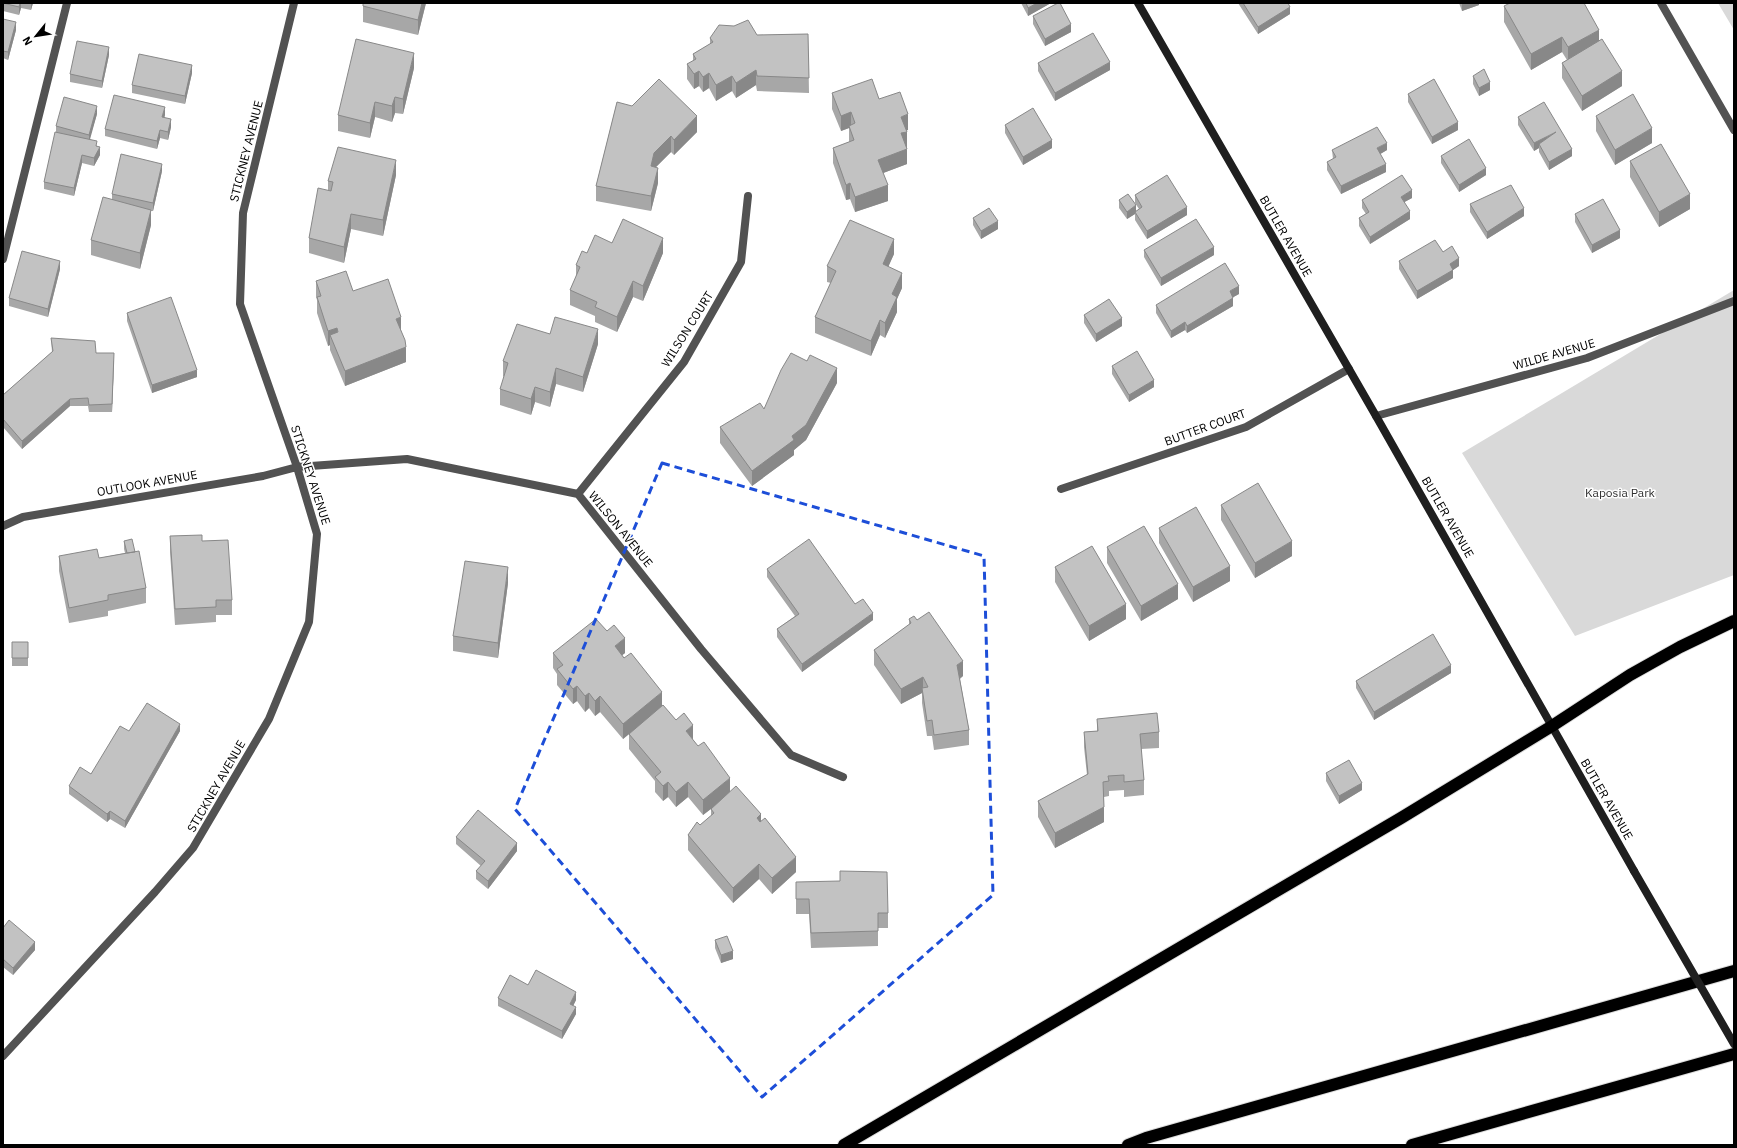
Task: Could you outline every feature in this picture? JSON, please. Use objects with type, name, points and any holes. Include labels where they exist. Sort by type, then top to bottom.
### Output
[{"type":"highway","points":[[844,1145],[1401,818],[1552,726],[1630,675],[1680,647],[1734,621]]},
{"type":"highway","points":[[1128,1145],[1734,971]]},
{"type":"highway","points":[[1412,1145],[1734,1054]]},
{"type":"street","points":[[3,260],[67,3]]},
{"type":"street","name":"STICKNEY AVENUE","points":[[3,1056],[155,892],[193,848],[269,719],[309,622],[317,534],[297,467],[240,304],[243,213],[294,3]]},
{"type":"street","name":"BUTLER AVENUE","points":[[1138,3],[1376,416],[1734,1044]]},
{"type":"street","points":[[1661,3],[1734,130]]},
{"type":"street","name":"WILSON COURT","points":[[578,494],[684,362],[741,262],[748,196]]},
{"type":"street","name":"WILDE AVENUE","points":[[1376,416],[1587,358],[1734,300]]},
{"type":"street","name":"BUTTER COURT","points":[[1061,489],[1246,427],[1349,369]]},
{"type":"street","name":"WILSON AVENUE","points":[[297,467],[407,460],[578,494],[701,649],[791,755],[843,777]]},
{"type":"street","name":"OUTLOOK AVENUE","points":[[3,526],[23,517],[263,476],[297,467]]},
{"type":"highlighted area","points":[[662,463],[984,556],[993,895],[762,1097],[515,809]]},
{"type":"green space","points":[[1718,3],[1734,3],[1734,30]]},
{"type":"green space","name":"Kaposia Park","points":[[1734,290],[1734,575],[1575,636],[1462,453]]},
{"type":"building","points":[[3,3],[20,3],[19,7]]},
{"type":"building","points":[[363,3],[422,3],[418,20],[363,6]]},
{"type":"building","points":[[1026,3],[1037,3],[1028,8]]},
{"type":"building","points":[[1060,3],[1071,24],[1045,39],[1033,16]]},
{"type":"building","points":[[1243,3],[1288,3],[1290,7],[1258,27]]},
{"type":"building","points":[[1510,3],[1584,3],[1599,30],[1568,47],[1562,37],[1531,54],[1504,6]]},
{"type":"building","points":[[3,19],[16,22],[8,52],[3,51]]},
{"type":"building","points":[[748,20],[757,35],[808,34],[809,78],[757,76],[756,70],[736,83],[732,76],[716,85],[709,73],[703,77],[699,71],[694,74],[687,64],[696,59],[693,54],[713,42],[710,38],[719,25],[734,26]]},
{"type":"building","points":[[1093,33],[1110,62],[1055,93],[1038,63]]},
{"type":"building","points":[[356,39],[414,53],[403,99],[395,97],[392,106],[375,102],[370,123],[338,115]]},
{"type":"building","points":[[1602,39],[1622,71],[1582,96],[1562,63]]},
{"type":"building","points":[[77,41],[109,47],[102,81],[70,74]]},
{"type":"building","points":[[139,54],[192,65],[185,96],[132,85]]},
{"type":"building","points":[[1484,69],[1490,82],[1479,88],[1473,76]]},
{"type":"building","points":[[659,79],[697,116],[674,140],[671,136],[654,153],[651,166],[658,168],[651,196],[596,186],[617,102],[632,106]]},
{"type":"building","points":[[872,79],[879,99],[900,92],[908,114],[901,117],[907,132],[901,133],[907,149],[878,160],[888,185],[855,197],[850,183],[846,185],[833,148],[854,140],[849,126],[855,123],[851,112],[841,116],[832,93]]},
{"type":"building","points":[[1434,79],[1458,122],[1432,137],[1408,94]]},
{"type":"building","points":[[1633,94],[1652,128],[1615,150],[1596,116]]},
{"type":"building","points":[[114,95],[165,107],[162,117],[171,119],[168,132],[160,130],[157,141],[105,129]]},
{"type":"building","points":[[64,97],[97,106],[89,135],[56,126]]},
{"type":"building","points":[[1544,102],[1572,149],[1549,162],[1539,144],[1556,132],[1534,143],[1518,117]]},
{"type":"building","points":[[1033,108],[1052,140],[1023,157],[1005,125]]},
{"type":"building","points":[[1377,127],[1387,143],[1377,148],[1386,164],[1341,186],[1327,162],[1336,157],[1332,150]]},
{"type":"building","points":[[55,132],[97,141],[96,146],[100,147],[94,158],[82,155],[74,188],[44,182]]},
{"type":"building","points":[[1469,139],[1486,168],[1459,185],[1441,156]]},
{"type":"building","points":[[1661,144],[1690,194],[1659,212],[1630,161]]},
{"type":"building","points":[[338,147],[396,160],[383,220],[351,214],[344,247],[309,238],[318,188],[331,191],[333,182],[328,181]]},
{"type":"building","points":[[121,154],[162,164],[153,203],[112,194]]},
{"type":"building","points":[[1167,175],[1187,207],[1147,231],[1135,212],[1142,207],[1135,195]]},
{"type":"building","points":[[1402,175],[1412,190],[1401,197],[1410,211],[1370,237],[1359,218],[1369,212],[1362,200]]},
{"type":"building","points":[[1511,185],[1524,208],[1487,232],[1470,204]]},
{"type":"building","points":[[1128,194],[1136,205],[1127,212],[1119,200]]},
{"type":"building","points":[[103,197],[151,210],[140,253],[91,240]]},
{"type":"building","points":[[1603,199],[1620,230],[1592,245],[1575,214]]},
{"type":"building","points":[[989,208],[998,221],[981,231],[973,218]]},
{"type":"building","points":[[623,219],[663,238],[643,286],[633,281],[617,317],[595,307],[597,302],[570,290],[580,267],[576,265],[582,251],[587,253],[595,235],[612,243]]},
{"type":"building","points":[[1196,219],[1214,247],[1161,278],[1144,250]]},
{"type":"building","points":[[850,220],[894,239],[883,264],[902,273],[892,294],[897,297],[885,323],[880,320],[871,341],[815,317],[836,271],[827,266]]},
{"type":"building","points":[[1435,240],[1443,252],[1452,246],[1459,258],[1450,264],[1453,270],[1417,291],[1399,261]]},
{"type":"building","points":[[22,251],[60,261],[48,309],[9,298]]},
{"type":"building","points":[[1225,263],[1239,286],[1230,291],[1233,298],[1187,326],[1185,322],[1171,331],[1156,305]]},
{"type":"building","points":[[346,271],[353,291],[388,279],[401,317],[396,319],[405,340],[406,347],[345,371],[330,335],[338,332],[337,328],[328,331],[317,297],[321,296],[316,281]]},
{"type":"building","points":[[171,297],[197,370],[152,385],[127,313]]},
{"type":"building","points":[[1109,299],[1122,318],[1096,334],[1084,315]]},
{"type":"building","points":[[555,317],[598,329],[583,377],[556,368],[550,392],[535,387],[531,399],[500,389],[508,363],[503,361],[517,324],[550,334]]},
{"type":"building","points":[[51,338],[95,341],[96,353],[114,353],[112,404],[89,405],[88,398],[70,399],[22,441],[3,419],[3,395],[53,351]]},
{"type":"building","points":[[1137,351],[1154,380],[1129,395],[1112,366]]},
{"type":"building","points":[[791,353],[807,361],[810,355],[837,368],[806,425],[792,436],[794,440],[752,471],[720,427],[760,403],[764,409],[781,370]]},
{"type":"building","points":[[1258,483],[1292,541],[1255,563],[1221,505]]},
{"type":"building","points":[[1196,507],[1230,566],[1193,587],[1159,528]]},
{"type":"building","points":[[1144,526],[1178,584],[1141,606],[1107,547]]},
{"type":"building","points":[[202,535],[202,541],[228,540],[232,600],[216,600],[216,607],[175,609],[170,536]]},
{"type":"building","points":[[132,539],[135,552],[127,553],[124,541]]},
{"type":"building","points":[[809,539],[855,604],[863,599],[873,613],[802,664],[777,629],[799,614],[767,569]]},
{"type":"building","points":[[1092,546],[1126,604],[1089,626],[1055,567]]},
{"type":"building","points":[[97,549],[99,558],[139,551],[146,588],[108,595],[108,600],[69,608],[59,556]]},
{"type":"building","points":[[465,561],[508,567],[498,643],[453,636]]},
{"type":"building","points":[[929,612],[963,661],[957,665],[969,730],[934,735],[932,720],[927,721],[922,688],[928,687],[923,677],[901,689],[874,650],[911,623],[909,619],[914,616],[917,620]]},
{"type":"building","points":[[596,619],[607,631],[614,625],[625,638],[615,646],[624,658],[631,653],[662,692],[623,724],[600,696],[595,701],[589,693],[585,696],[577,686],[573,689],[557,669],[563,665],[553,653]]},
{"type":"building","points":[[1433,634],[1451,665],[1374,712],[1356,681]]},
{"type":"building","points":[[12,642],[28,642],[28,658],[12,658]]},
{"type":"building","points":[[147,703],[180,724],[125,821],[110,811],[107,814],[69,786],[80,767],[91,774],[120,726],[129,731]]},
{"type":"building","points":[[663,705],[676,720],[684,713],[693,725],[686,731],[698,746],[704,742],[730,778],[703,800],[688,782],[676,792],[668,782],[663,786],[655,777],[661,772],[629,734]]},
{"type":"building","points":[[1157,713],[1159,732],[1140,734],[1144,780],[1124,782],[1124,775],[1108,776],[1109,781],[1103,782],[1104,807],[1055,833],[1038,801],[1088,774],[1084,732],[1098,731],[1097,719]]},
{"type":"building","points":[[1349,760],[1362,783],[1339,796],[1326,773]]},
{"type":"building","points":[[736,786],[761,814],[757,818],[760,822],[765,818],[796,857],[772,878],[759,864],[733,888],[688,835],[697,822],[700,825],[714,813],[711,809]]},
{"type":"building","points":[[478,810],[517,843],[488,881],[476,871],[485,861],[456,837]]},
{"type":"building","points":[[840,871],[887,872],[888,913],[878,913],[878,931],[811,933],[809,899],[796,899],[796,882],[840,881]]},
{"type":"building","points":[[9,920],[35,942],[13,968],[3,959],[3,928]]},
{"type":"building","points":[[727,936],[733,951],[721,955],[715,940]]},
{"type":"building","points":[[536,970],[576,992],[570,1004],[576,1007],[562,1031],[498,998],[510,975],[528,985]]}]
